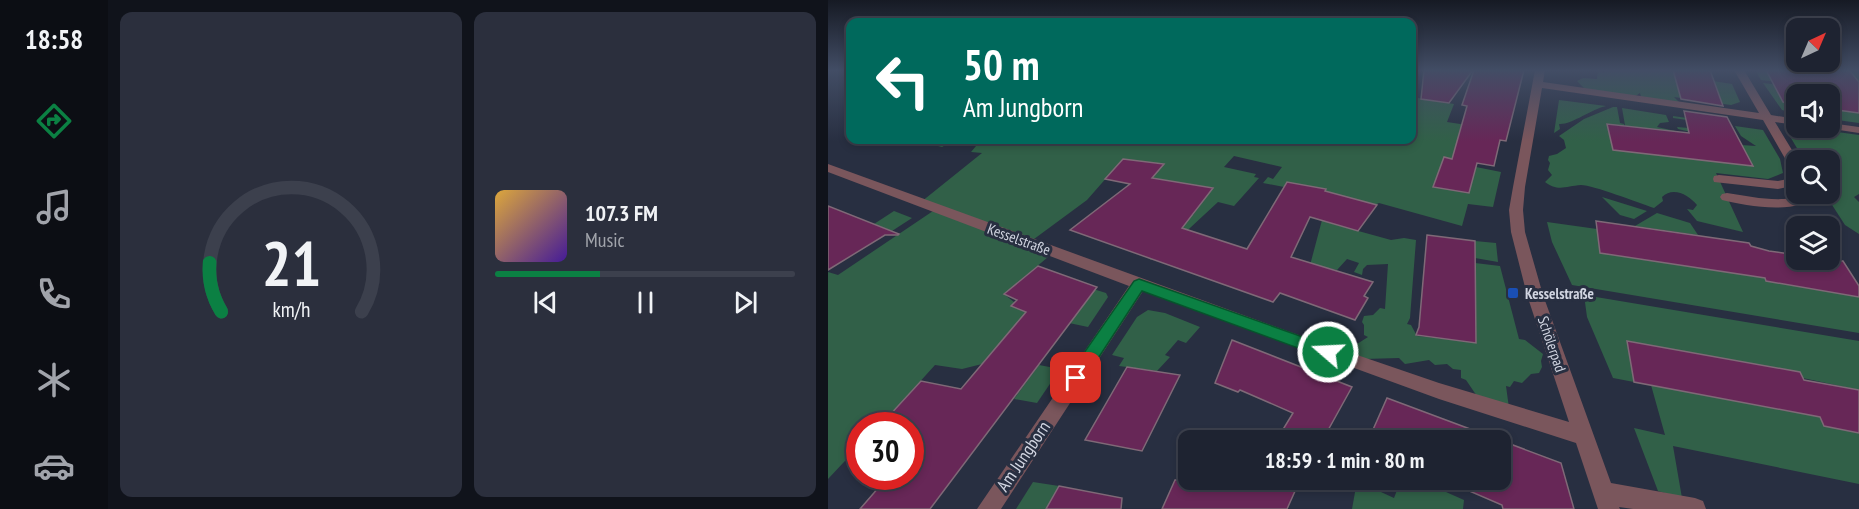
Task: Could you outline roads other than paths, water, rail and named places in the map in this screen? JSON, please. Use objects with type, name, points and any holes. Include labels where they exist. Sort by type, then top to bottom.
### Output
[{"type":"street","name":"Schölerpad","points":[[1536,94],[1516,210],[1518,232],[1535,295],[1607,501]]},
{"type":"street","points":[[1632,94],[1786,121]]},
{"type":"street","points":[[1753,94],[1786,150]]},
{"type":"street","points":[[1840,127],[1859,130]]},
{"type":"street","name":"Kesselstraße","points":[[828,168],[1139,284],[1428,387],[1584,436]]},
{"type":"street","points":[[1719,179],[1778,186],[1786,184]]},
{"type":"street","points":[[1726,197],[1764,202],[1786,202]]},
{"type":"street","name":"Am Jungborn","points":[[988,509],[1139,284]]},
{"type":"street","points":[[1607,501],[1695,509]]},
{"type":"place","name":"Kesselstraße","points":[[1513,293]]}]
